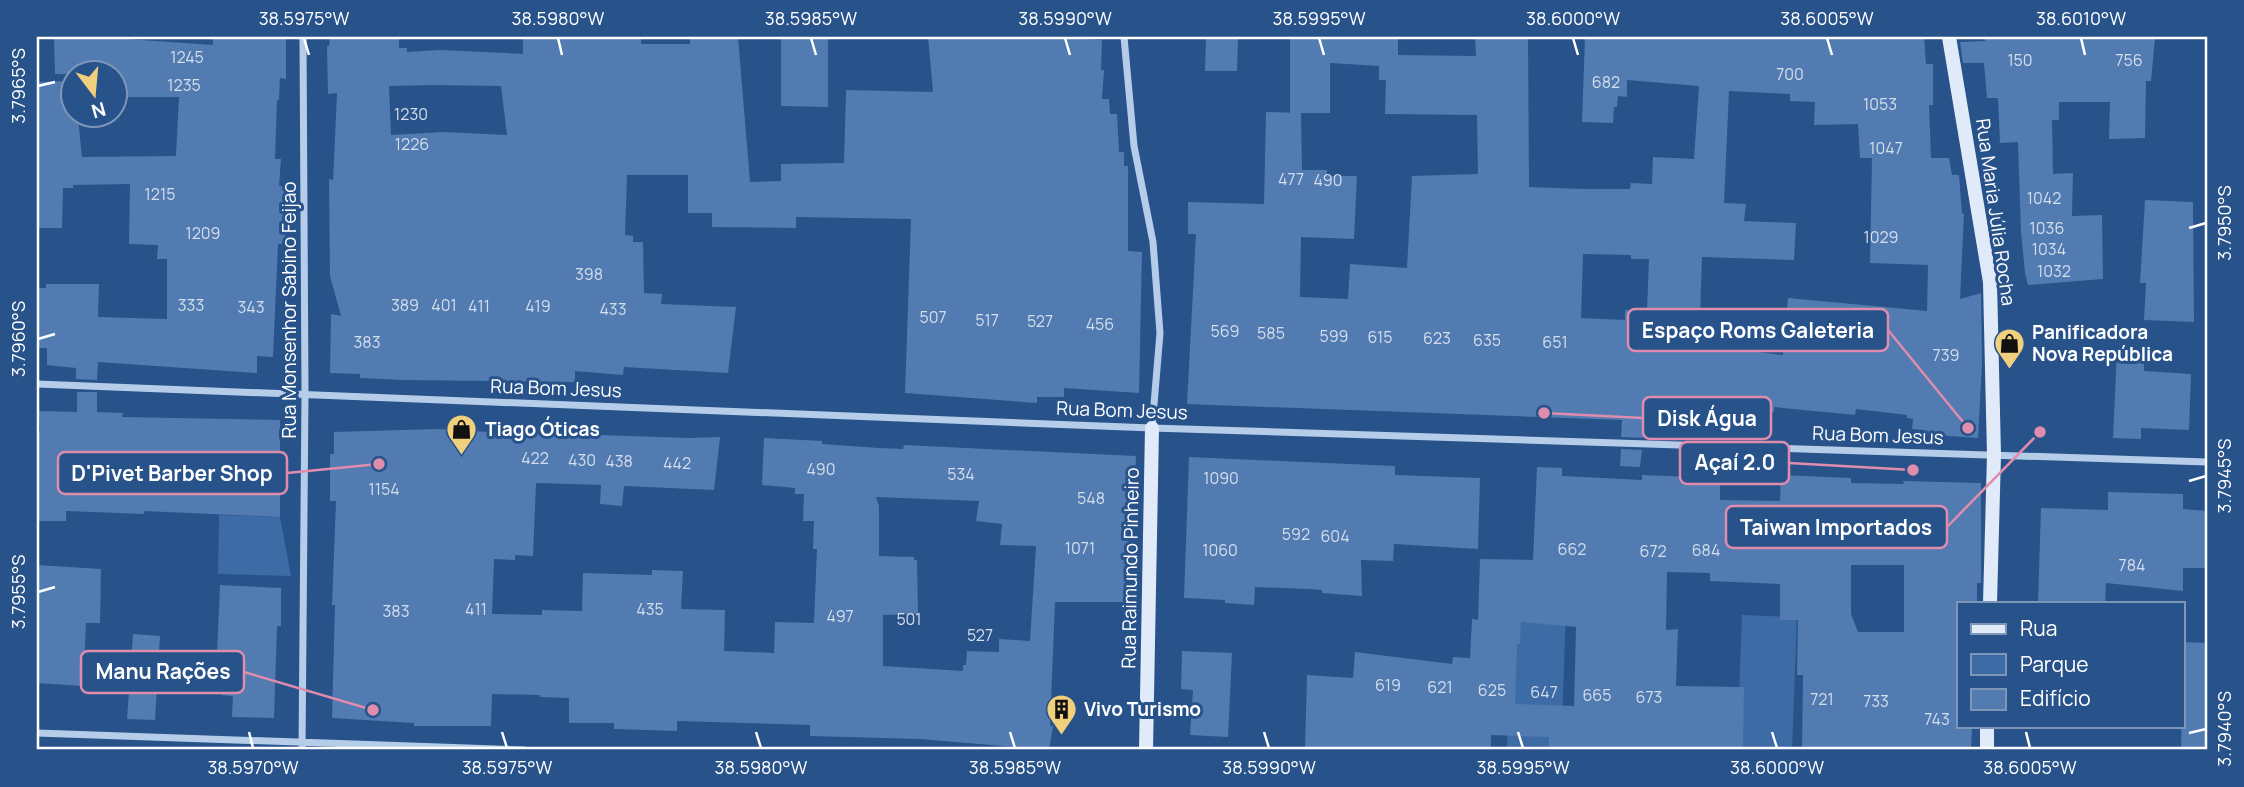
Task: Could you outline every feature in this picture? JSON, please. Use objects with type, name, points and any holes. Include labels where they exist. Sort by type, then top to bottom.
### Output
[{"type":"street","name":"Rua Monsenhor Sabino Feijao","points":[[302,746],[305,394],[303,37]]},
{"type":"street","points":[[1124,37],[1134,146],[1153,242],[1160,333],[1152,428]]},
{"type":"street","name":"Rua Maria Júlia Rocha","points":[[1949,37],[1990,282],[1994,455],[1990,602]]},
{"type":"street","name":"Rua Bom Jesus","points":[[37,384],[1152,428],[2207,462]]},
{"type":"street","name":"Rua Raimundo Pinheiro","points":[[1146,750],[1152,428]]},
{"type":"street","points":[[1987,728],[1987,750]]},
{"type":"street","points":[[37,733],[302,746],[524,750]]},
{"type":"green space","points":[[219,515],[280,517],[291,576],[218,574]]},
{"type":"green space","points":[[1512,607],[1566,609],[1561,750],[1507,750]]},
{"type":"green space","points":[[1742,615],[1797,617],[1792,750],[1737,750]]},
{"type":"building","points":[[54,37],[96,37],[213,45],[213,37],[286,37],[286,79],[280,78],[275,159],[281,159],[279,186],[285,186],[285,244],[278,244],[273,357],[257,356],[257,373],[98,362],[97,380],[76,379],[76,368],[47,365],[47,348],[37,348],[37,288],[46,288],[46,284],[99,284],[98,317],[167,319],[167,259],[157,259],[158,245],[129,244],[130,184],[73,185],[73,188],[63,188],[62,228],[37,228],[37,82],[60,81],[60,130],[79,130],[82,157],[176,156],[179,97],[130,97],[130,60],[60,60],[60,74],[55,74]]},
{"type":"building","points":[[330,37],[399,37],[399,48],[407,48],[407,52],[440,50],[523,54],[523,37],[641,37],[641,44],[690,44],[690,37],[738,37],[750,182],[781,181],[781,164],[844,163],[846,90],[933,92],[928,37],[1080,37],[1102,40],[1102,99],[1109,99],[1110,114],[1117,114],[1119,152],[1124,152],[1124,166],[1128,166],[1128,251],[1142,252],[1139,393],[1064,388],[1064,397],[1037,397],[1037,403],[905,393],[911,219],[796,217],[796,228],[712,227],[712,213],[688,213],[688,175],[627,175],[625,235],[633,236],[633,242],[643,242],[644,293],[662,294],[661,304],[736,307],[728,373],[624,367],[623,375],[575,371],[575,382],[403,380],[360,378],[360,374],[330,373],[331,314],[341,316],[330,276],[329,179],[333,180],[337,93],[328,94]],"holes":[[[389,86],[501,86],[507,135],[444,132],[391,135]]]},
{"type":"building","points":[[781,37],[828,37],[828,107],[781,106]]},
{"type":"building","points":[[1206,37],[1238,37],[1237,71],[1205,71]]},
{"type":"building","points":[[1290,37],[1398,37],[1398,55],[1476,56],[1475,37],[1528,37],[1529,187],[1630,189],[1631,183],[1652,184],[1653,157],[1694,159],[1699,86],[1627,80],[1627,97],[1618,96],[1613,123],[1582,122],[1585,37],[1924,37],[1926,64],[1933,64],[1933,105],[1929,105],[1931,158],[1949,158],[1952,175],[1959,175],[1964,214],[1960,299],[1981,293],[1982,364],[1978,438],[1923,434],[1924,430],[1912,429],[1913,419],[1907,418],[1907,415],[1856,409],[1855,415],[1774,407],[1774,412],[1696,412],[1696,420],[1644,420],[1643,438],[1621,437],[1622,420],[1187,404],[1196,234],[1188,234],[1188,202],[1264,204],[1266,112],[1290,113]],"holes":[[[1330,63],[1379,66],[1379,80],[1386,80],[1385,114],[1477,115],[1478,174],[1412,176],[1407,268],[1350,264],[1348,299],[1300,297],[1301,237],[1354,239],[1357,176],[1327,176],[1327,170],[1302,170],[1301,113],[1330,113]],[[1729,91],[1790,94],[1790,101],[1815,102],[1814,125],[1858,124],[1860,158],[1872,158],[1870,263],[1928,265],[1927,311],[1788,298],[1783,355],[1726,348],[1728,320],[1700,318],[1702,257],[1794,260],[1796,223],[1744,221],[1746,204],[1724,203]],[[1583,254],[1631,255],[1631,259],[1649,259],[1647,310],[1625,310],[1625,320],[1581,318]]]},
{"type":"building","points":[[1985,37],[2155,37],[2151,81],[2146,81],[2145,138],[2109,139],[2110,102],[2059,102],[2059,120],[2052,120],[2053,174],[2073,173],[2072,216],[2102,215],[2103,279],[2028,285],[2021,232],[2018,142],[2000,143],[1998,98],[1987,98],[1984,63],[1963,63],[1960,42],[1985,41]]},
{"type":"building","points":[[2145,200],[2193,202],[2194,322],[2144,320],[2146,283],[2140,283]]},
{"type":"building","points":[[2117,351],[2144,352],[2144,371],[2191,374],[2189,430],[2141,428],[2141,439],[2113,438]]},
{"type":"building","points":[[77,392],[97,392],[97,412],[123,413],[122,417],[280,420],[280,517],[144,511],[144,514],[66,511],[66,521],[37,521],[39,411],[77,412]]},
{"type":"building","points":[[436,429],[720,437],[714,490],[624,486],[622,506],[600,504],[601,485],[536,483],[533,556],[515,555],[515,560],[494,559],[492,614],[542,615],[542,610],[582,611],[583,573],[652,575],[652,570],[683,571],[681,609],[725,610],[724,651],[774,653],[775,622],[814,623],[817,549],[813,549],[814,521],[803,521],[804,494],[795,494],[795,488],[762,485],[764,438],[879,448],[903,449],[904,445],[1136,456],[1133,535],[1135,586],[1132,587],[1131,602],[1055,602],[1050,726],[1053,726],[1049,750],[920,739],[810,736],[810,725],[677,721],[677,731],[614,729],[614,723],[569,723],[569,698],[540,695],[492,694],[491,726],[414,726],[414,723],[332,718],[336,501],[330,501],[330,454],[334,454],[334,432]],"holes":[[[876,497],[979,501],[976,521],[1002,524],[1000,545],[1036,546],[1030,641],[999,639],[999,652],[967,651],[963,671],[883,666],[883,615],[918,614],[917,560],[914,560],[914,557],[879,556],[879,506]]]},
{"type":"building","points":[[1621,449],[1642,450],[1640,467],[1620,466]]},
{"type":"building","points":[[1189,457],[1395,466],[1395,475],[1480,478],[1478,549],[1394,544],[1393,561],[1361,560],[1362,596],[1322,593],[1322,590],[1255,587],[1254,605],[1184,598]]},
{"type":"building","points":[[1537,467],[1562,468],[1562,476],[1642,480],[1642,475],[1720,478],[1720,500],[1780,501],[1781,475],[1851,478],[1851,483],[1981,483],[1981,583],[1977,583],[1977,602],[1957,602],[1957,728],[1972,728],[1971,750],[1802,750],[1803,675],[1797,675],[1798,620],[1780,620],[1780,584],[1710,581],[1710,573],[1667,572],[1666,630],[1678,629],[1676,686],[1744,687],[1743,750],[1573,750],[1549,748],[1549,737],[1491,735],[1491,750],[1305,749],[1307,675],[1353,678],[1355,652],[1452,664],[1453,657],[1470,658],[1472,619],[1478,620],[1480,559],[1533,560]],"holes":[[[1851,565],[1904,565],[1904,632],[1858,632],[1851,614]],[[1521,622],[1576,627],[1574,706],[1515,704],[1517,644],[1520,644]]]},
{"type":"building","points":[[2108,492],[2183,494],[2183,509],[2207,511],[2207,568],[2183,568],[2183,591],[2106,583],[2105,602],[2038,602],[2041,508],[2108,510]]},
{"type":"building","points":[[37,565],[101,569],[100,623],[86,623],[83,686],[37,683]]},
{"type":"building","points":[[220,585],[281,588],[274,718],[232,717],[233,696],[221,695],[222,676],[216,676]]},
{"type":"building","points":[[133,634],[160,636],[155,720],[127,719]]},
{"type":"building","points":[[2184,642],[2207,643],[2207,750],[2181,750],[2181,728],[2184,728]]},
{"type":"building","points":[[1182,651],[1232,653],[1228,737],[1190,735],[1193,690],[1181,689]]},
{"type":"place","name":"Panificadora Nova República","points":[[2009,370]]},
{"type":"place","name":"Disk Água","points":[[1544,413]]},
{"type":"place","name":"Espaço Roms Galeteria","points":[[1968,428]]},
{"type":"place","name":"Taiwan Importados","points":[[2040,432]]},
{"type":"place","name":"Tiago Óticas","points":[[462,456]]},
{"type":"place","name":"D'Pivet Barber Shop","points":[[379,464]]},
{"type":"place","name":"Açaí 2.0","points":[[1913,470]]},
{"type":"place","name":"Manu Rações","points":[[373,710]]},
{"type":"place","name":"Vivo Turismo","points":[[1061,736]]}]
